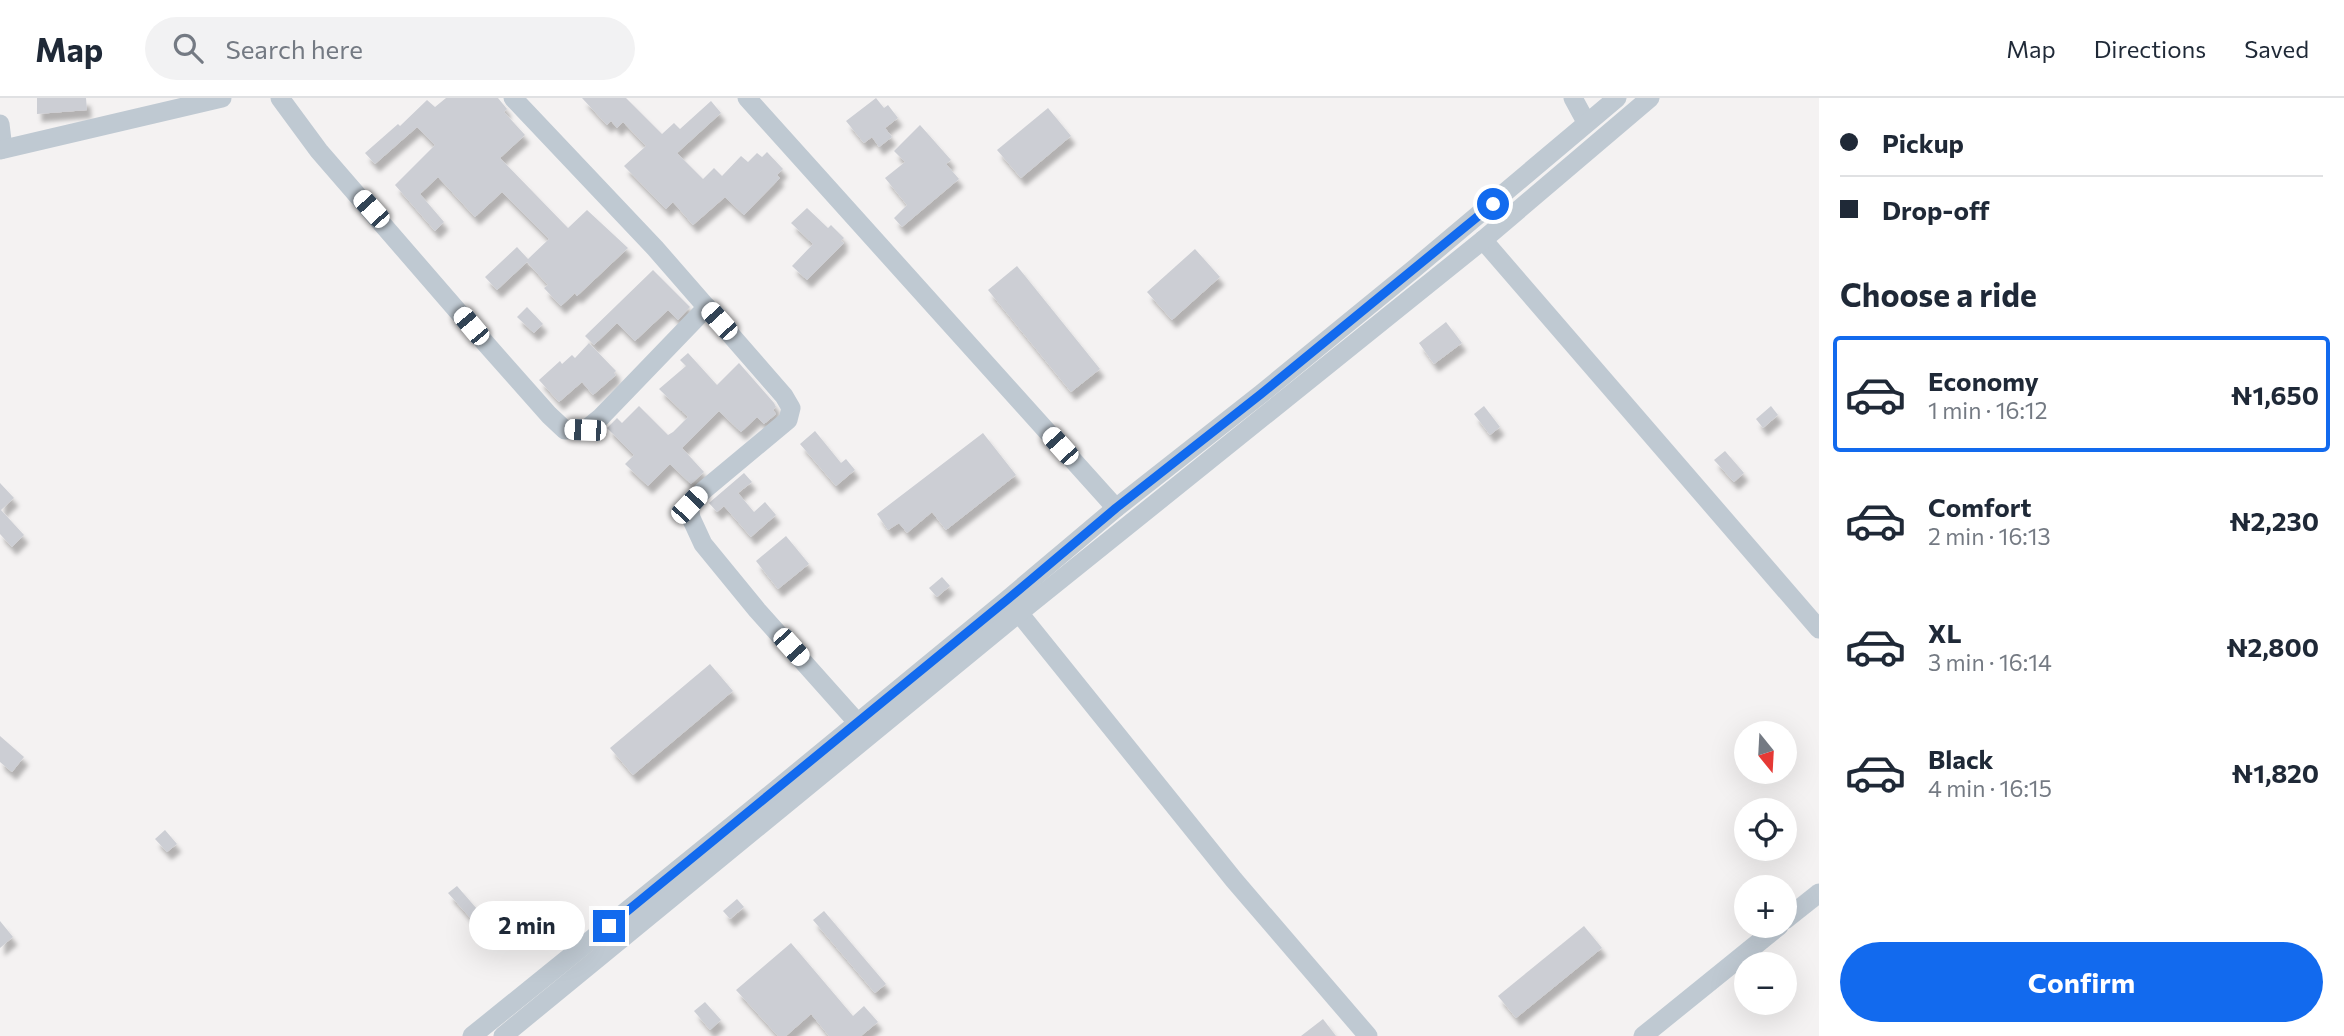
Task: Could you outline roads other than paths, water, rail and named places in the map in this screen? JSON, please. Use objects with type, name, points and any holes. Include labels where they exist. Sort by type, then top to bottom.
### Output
[{"type":"street","points":[[0,124],[1,149],[174,103],[222,98]]},
{"type":"street","points":[[280,98],[319,151],[565,430],[585,430],[601,417],[707,307]]},
{"type":"street","points":[[513,98],[707,307],[785,396],[791,408],[788,420],[689,505],[691,518],[703,544],[857,722]]},
{"type":"street","points":[[747,98],[1116,508]]},
{"type":"street","points":[[1573,98],[1586,122]]},
{"type":"street","points":[[472,1036],[1116,508],[1395,285],[1617,98]]},
{"type":"street","points":[[503,1036],[1019,613],[1483,240],[1650,98]]},
{"type":"street","points":[[1483,240],[1819,629]]},
{"type":"street","points":[[1019,613],[1234,880],[1368,1036]]},
{"type":"street","points":[[1797,910],[1819,893]]},
{"type":"street","points":[[1643,1036],[1764,938]]}]
